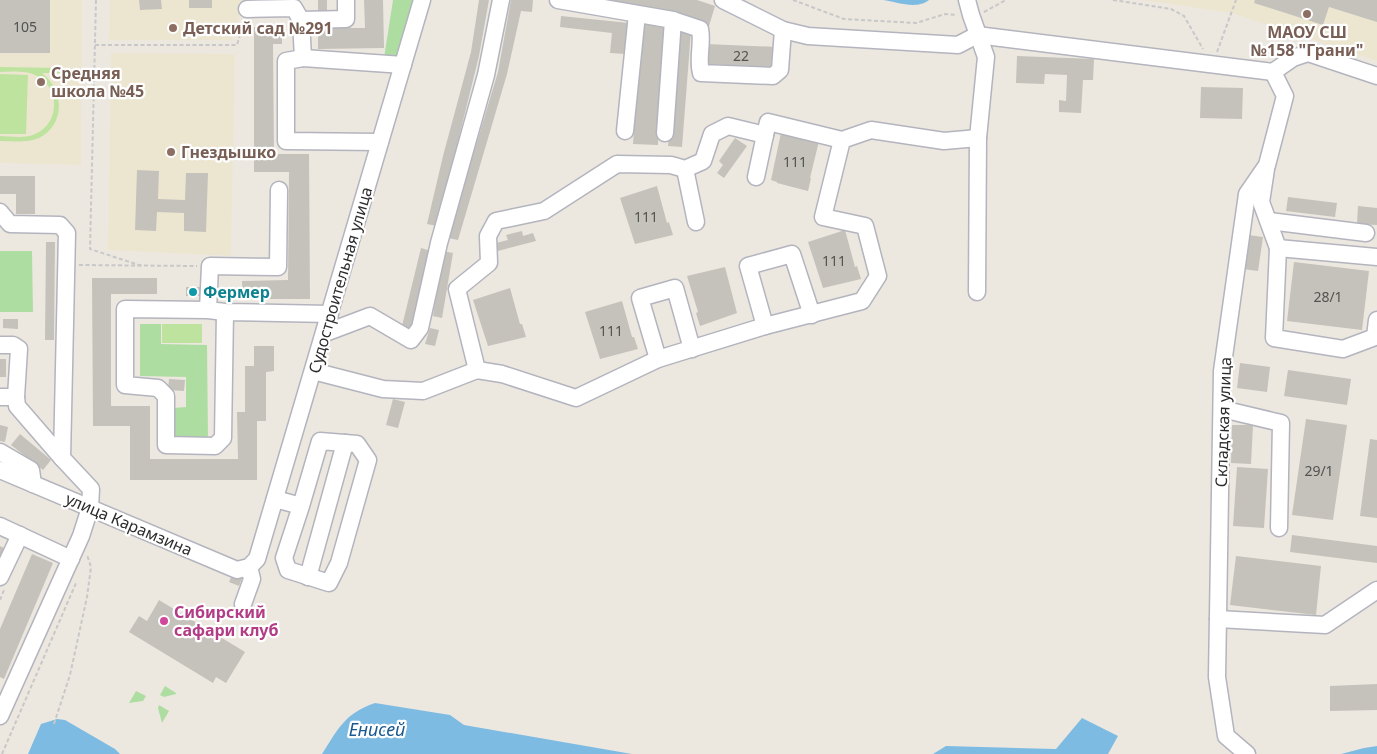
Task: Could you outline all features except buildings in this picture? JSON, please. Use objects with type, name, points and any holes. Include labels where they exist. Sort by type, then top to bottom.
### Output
[{"type":"street","points":[[301,20],[346,19],[346,0]]},
{"type":"street","name":"Судостроительная улица","points":[[243,604],[252,579],[253,563],[275,499],[422,0]]},
{"type":"street","points":[[324,333],[370,316],[411,340],[420,328],[439,243],[486,75],[501,0]]},
{"type":"street","points":[[558,0],[673,20],[700,29],[699,65],[701,73],[773,76],[780,70],[783,30]]},
{"type":"street","points":[[723,0],[783,30],[808,36],[958,45],[978,35],[1273,72],[1293,58],[1308,53],[1377,76]]},
{"type":"street","points":[[247,9],[264,4],[294,8],[301,20],[303,58]]},
{"type":"street","points":[[969,7],[986,57],[978,138],[977,292]]},
{"type":"street","points":[[625,132],[637,14]]},
{"type":"street","points":[[665,133],[673,20]]},
{"type":"street","points":[[380,142],[286,141],[286,61],[303,58],[403,65]]},
{"type":"street","name":"Складская улица","points":[[1247,754],[1226,736],[1217,677],[1222,370],[1247,194],[1267,165],[1286,96],[1273,72]]},
{"type":"street","points":[[756,176],[768,122],[842,140],[871,130],[944,141],[978,138]]},
{"type":"street","points":[[477,370],[457,289],[488,263],[488,236],[496,221],[544,211],[617,164],[672,165],[685,168],[703,161],[712,134],[728,126],[765,135]]},
{"type":"street","points":[[313,371],[383,389],[423,391],[477,370],[502,374],[576,398],[658,360],[765,326],[862,301],[878,276],[865,226],[823,217],[842,140]]},
{"type":"street","points":[[1267,165],[1261,202],[1278,248],[1274,338],[1343,349],[1375,337],[1377,320]]},
{"type":"street","points":[[685,168],[696,222]]},
{"type":"street","points":[[208,310],[210,266],[278,267],[279,190]]},
{"type":"street","points":[[0,212],[10,224],[60,225],[67,234],[62,458]]},
{"type":"street","points":[[1269,221],[1372,234],[1377,248]]},
{"type":"street","points":[[1278,248],[1377,257]]},
{"type":"street","points":[[765,326],[748,266],[792,254],[812,315]]},
{"type":"street","points":[[658,360],[640,298],[675,288],[692,349]]},
{"type":"street","points":[[225,312],[223,438],[215,446],[166,445],[166,396],[158,388],[125,385],[125,308],[330,314]]},
{"type":"street","points":[[0,345],[13,345],[18,349],[8,397],[91,489],[90,508],[81,536],[4,696],[0,716]]},
{"type":"street","points":[[1222,409],[1280,423],[1279,528]]},
{"type":"street","points":[[320,441],[346,443],[357,444],[368,460],[339,563],[329,582],[288,570],[284,558],[320,441]]},
{"type":"street","points":[[308,577],[346,443]]},
{"type":"street","points":[[0,452],[31,470],[33,484]]},
{"type":"street","name":"улица Карамзина","points":[[0,470],[236,570],[253,563]]},
{"type":"street","points":[[275,499],[301,506]]},
{"type":"street","points":[[0,526],[71,559]]},
{"type":"street","points":[[0,577],[20,535]]},
{"type":"street","points":[[1218,619],[1325,626],[1377,590]]},
{"type":"path","points":[[96,0],[90,249],[142,266]]},
{"type":"path","points":[[793,0],[844,19],[916,23],[969,7],[979,14],[1006,0]]},
{"type":"path","points":[[1113,0],[1171,9],[1184,16],[1206,53]]},
{"type":"path","points":[[1215,56],[1236,0]]},
{"type":"path","points":[[95,45],[238,45],[247,9]]},
{"type":"path","points":[[66,265],[210,266]]},
{"type":"path","points":[[54,724],[70,675],[87,597],[91,567],[81,536]]},
{"type":"path","points":[[2,754],[76,583]]},
{"type":"shaded area","name":"Средняя школа №45","points":[[0,0],[82,0],[81,165],[0,163]]},
{"type":"shaded area","name":"Детский сад №291","points":[[110,0],[243,0],[243,6],[232,40],[109,40]]},
{"type":"shaded area","points":[[1142,0],[1377,0],[1377,61],[1232,13]]},
{"type":"shaded area","name":"Гнездышко","points":[[111,53],[235,54],[231,256],[108,250]]},
{"type":"green space","points":[[393,0],[418,0],[401,60],[384,58]]},
{"type":"green space","points":[[0,67],[61,68],[60,73],[42,73],[55,88],[59,107],[58,116],[54,124],[48,132],[39,138],[25,141],[0,141],[0,136],[27,136],[43,129],[53,113],[54,104],[49,87],[43,80],[27,72],[0,72]]},
{"type":"green space","points":[[0,74],[28,75],[26,134],[0,134]]},
{"type":"green space","points":[[0,251],[32,251],[33,312],[0,312]]},
{"type":"green space","points":[[140,324],[161,324],[161,344],[207,345],[208,439],[174,438],[174,408],[186,407],[186,377],[140,376]]},
{"type":"green space","points":[[162,324],[202,324],[202,343],[162,343]]},
{"type":"green space","points":[[165,686],[176,694],[164,697],[160,695]]},
{"type":"green space","points":[[136,691],[146,696],[143,701],[129,703]]},
{"type":"green space","points":[[159,705],[169,711],[162,723],[158,708]]},
{"type":"water","points":[[883,0],[929,0],[913,5]]},
{"type":"water","name":"Енисей","points":[[375,703],[450,715],[464,725],[632,754],[322,754],[338,729],[349,717]]},
{"type":"water","points":[[1082,718],[1118,736],[1108,754],[933,754],[946,746],[1056,749]]},
{"type":"water","points":[[57,719],[65,720],[115,749],[120,754],[28,754],[41,724]]},
{"type":"water","points":[[1377,746],[1377,754],[1341,754],[1364,748]]},
{"type":"place","name":"МАОУ СШ №158 \"Грани\"","points":[[1307,14]]},
{"type":"place","name":"Детский сад №291","points":[[173,28]]},
{"type":"place","name":"Средняя школа №45","points":[[41,82]]},
{"type":"place","name":"Гнездышко","points":[[171,152]]},
{"type":"place","name":"Фермер","points":[[193,292]]},
{"type":"place","name":"Сибирский сафари клуб","points":[[164,621]]}]
